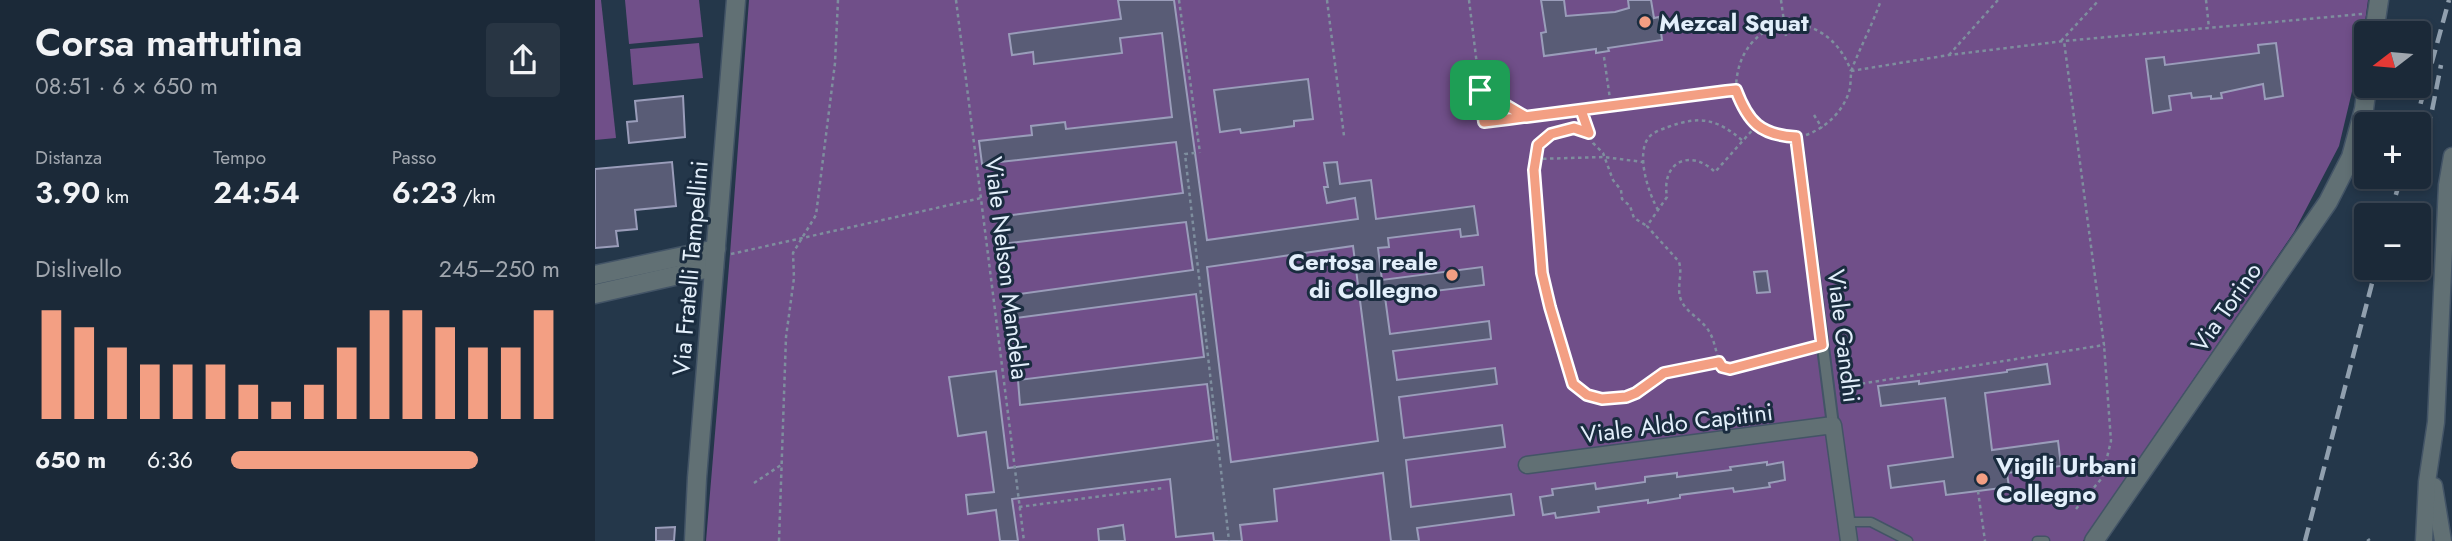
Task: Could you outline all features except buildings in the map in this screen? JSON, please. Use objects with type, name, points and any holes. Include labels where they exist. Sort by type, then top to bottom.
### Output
[{"type":"street","name":"Via Fratelli Tampellini","points":[[694,541],[713,267],[723,251],[736,0]]},
{"type":"street","name":"Via Torino","points":[[2094,541],[2328,202],[2351,157],[2365,98]]},
{"type":"street","name":"Viale Gandhi","points":[[1796,137],[1849,541]]},
{"type":"street","points":[[2424,541],[2427,482],[2436,422],[2448,272],[2447,185],[2452,156]]},
{"type":"street","points":[[595,275],[723,251]]},
{"type":"street","points":[[595,294],[713,267]]},
{"type":"street","name":"Viale Aldo Capitini","points":[[1528,465],[1833,425]]},
{"type":"street","points":[[2432,459],[2443,541]]},
{"type":"lane","points":[[1846,522],[1871,522],[1908,541]]},
{"type":"path","points":[[779,541],[786,337],[794,278],[793,253],[815,215],[835,63],[838,0]]},
{"type":"path","name":"Viale Nelson Mandela","points":[[956,0],[1024,541]]},
{"type":"path","points":[[1179,0],[1201,153]]},
{"type":"path","points":[[1328,0],[1345,136]]},
{"type":"path","points":[[1469,0],[1484,122],[1736,90]]},
{"type":"path","points":[[1781,0],[1786,36]]},
{"type":"path","points":[[1851,71],[1845,54],[1834,39],[1819,29],[1802,24],[1784,24],[1767,29],[1752,40],[1741,55],[1736,72],[1736,90],[1744,111],[1756,126],[1781,136],[1796,137],[1822,128],[1833,119],[1850,90],[1851,71],[1881,0]]},
{"type":"path","points":[[1949,55],[1999,0]]},
{"type":"path","points":[[2076,509],[2102,478],[2111,441],[2104,345],[2063,41],[2099,0]]},
{"type":"path","points":[[2206,0],[2209,29]]},
{"type":"path","points":[[1851,71],[1949,55],[2063,41],[2209,29],[2329,16],[2378,7]]},
{"type":"path","points":[[1604,57],[1611,106]]},
{"type":"path","points":[[1480,90],[1526,117]]},
{"type":"path","points":[[1581,110],[1589,133],[1634,218],[1647,226],[1678,260],[1679,296],[1685,308],[1706,326],[1713,338],[1722,367],[1730,369],[1822,345]]},
{"type":"path","points":[[1814,115],[1822,128]]},
{"type":"path","points":[[1658,210],[1649,195],[1643,162],[1649,137],[1686,120],[1699,119],[1714,122],[1743,141]]},
{"type":"path","points":[[1647,226],[1667,197],[1665,182],[1670,169],[1681,161],[1695,160],[1707,164],[1715,172],[1756,126]]},
{"type":"path","points":[[1589,133],[1574,128],[1551,134],[1538,145],[1534,170],[1542,273],[1573,384],[1587,395],[1602,399],[1626,397],[1664,373],[1719,362]]},
{"type":"path","points":[[1195,153],[1185,154],[1229,541]]},
{"type":"path","points":[[1536,159],[1604,157],[1643,162]]},
{"type":"path","points":[[723,251],[803,237],[981,198]]},
{"type":"path","points":[[1827,388],[2104,345]]},
{"type":"path","points":[[754,483],[781,465]]},
{"type":"path","points":[[1019,507],[1163,488]]},
{"type":"path","points":[[1978,491],[1985,541]]},
{"type":"shaded area","points":[[595,0],[601,0],[616,138],[595,140]]},
{"type":"shaded area","points":[[625,0],[699,0],[703,37],[629,44]]},
{"type":"shaded area","points":[[749,0],[2368,0],[2365,21],[2354,21],[2354,83],[2339,146],[2294,232],[2083,541],[706,541]]},
{"type":"shaded area","points":[[699,43],[703,78],[633,85],[630,49]]},
{"type":"railway","points":[[2418,112],[2449,0]]},
{"type":"railway","points":[[2431,116],[2441,65]]},
{"type":"railway","points":[[2393,203],[2398,189]]},
{"type":"railway","points":[[2305,541],[2373,280]]},
{"type":"place","name":"Mezcal Squat","points":[[1645,22]]},
{"type":"place","name":"Certosa reale di Collegno","points":[[1452,275]]},
{"type":"place","name":"Vigili Urbani Collegno","points":[[1982,479]]},
{"type":"route","points":[[1480,90],[1484,122],[1526,117],[1736,90],[1744,111],[1756,126],[1781,136],[1796,137],[1822,345],[1730,369],[1722,367],[1719,362],[1664,373],[1626,397],[1602,399],[1587,395],[1573,384],[1550,307],[1542,273],[1534,170],[1538,145],[1551,134],[1574,128],[1589,133],[1581,110],[1526,117],[1480,90]]}]
